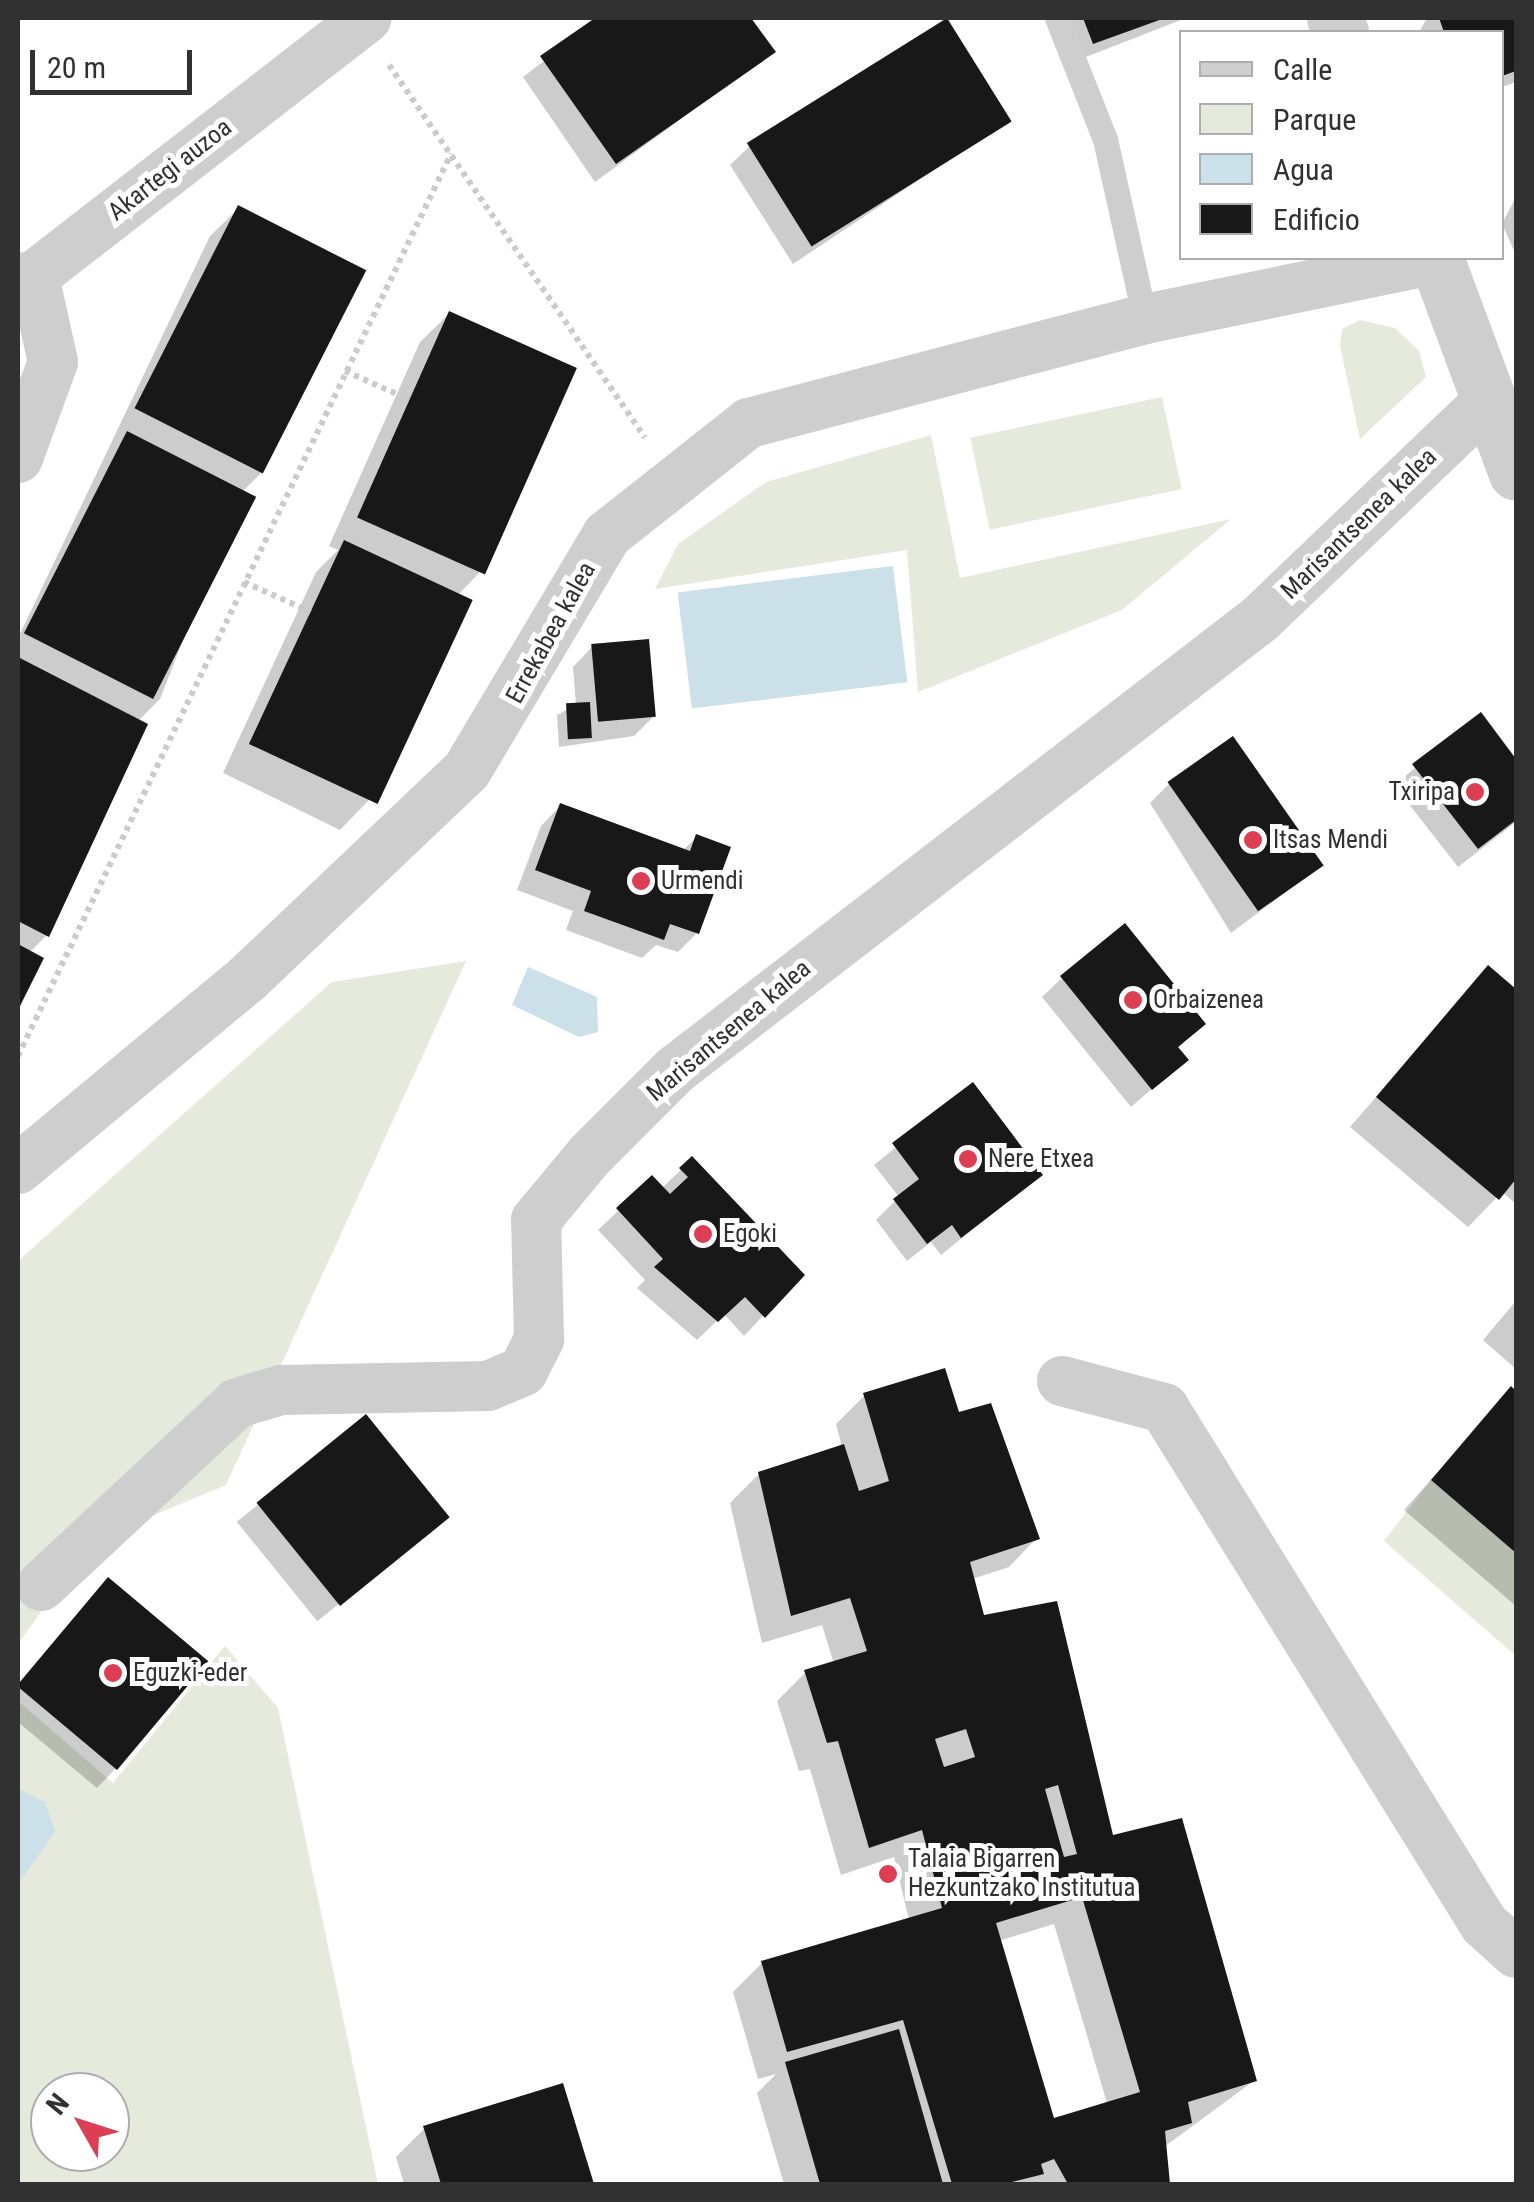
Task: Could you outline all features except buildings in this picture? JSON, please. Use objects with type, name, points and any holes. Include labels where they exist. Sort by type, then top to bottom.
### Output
[{"type":"street","name":"Akartegi auzoa","points":[[26,277],[363,20]]},
{"type":"street","name":"Errekabea kalea","points":[[18,1169],[247,979],[467,770],[607,535],[672,476],[749,423],[1145,319],[1427,260]]},
{"type":"street","points":[[1438,260],[1516,473]]},
{"type":"street","points":[[18,458],[53,362],[26,277]]},
{"type":"street","name":"Marisantsenea kalea","points":[[42,1586],[236,1403],[282,1390],[488,1386],[522,1371],[539,1339],[536,1220],[590,1155],[675,1070],[1260,619],[1488,402]]},
{"type":"street","points":[[1062,1380],[1164,1408],[1484,1924],[1516,1953]]},
{"type":"lane","points":[[1057,18],[1105,139],[1145,319]]},
{"type":"path","points":[[363,20],[672,476]]},
{"type":"path","points":[[18,1056],[451,154]]},
{"type":"path","points":[[345,371],[408,399]]},
{"type":"path","points":[[244,582],[311,612]]},
{"type":"green space","points":[[1360,320],[1395,328],[1419,351],[1426,377],[1360,439],[1340,346],[1342,329]]},
{"type":"green space","points":[[1162,397],[1182,489],[990,530],[970,438]]},
{"type":"green space","points":[[931,435],[960,578],[1231,519],[1122,610],[918,692],[907,550],[655,589],[678,544],[766,482]]},
{"type":"green space","points":[[466,961],[226,1485],[92,1541],[18,1644],[18,1261],[332,982]]},
{"type":"green space","points":[[1431,1480],[1516,1553],[1516,1656],[1384,1541]]},
{"type":"green space","points":[[225,1646],[278,1708],[378,2184],[18,2184],[18,1701],[113,1783]]},
{"type":"water","points":[[893,566],[907,682],[692,709],[678,592]]},
{"type":"water","points":[[528,967],[597,997],[598,1032],[579,1037],[512,1005]]},
{"type":"water","points":[[18,1788],[45,1802],[55,1832],[18,1884]]},
{"type":"place","name":"Txiripa","points":[[1475,792]]},
{"type":"place","name":"Itsas Mendi","points":[[1253,840]]},
{"type":"place","name":"Urmendi","points":[[641,881]]},
{"type":"place","name":"Orbaizenea","points":[[1133,1000]]},
{"type":"place","name":"Nere Etxea","points":[[968,1159]]},
{"type":"place","name":"Egoki","points":[[703,1234]]},
{"type":"place","name":"Eguzki-eder","points":[[113,1673]]},
{"type":"place","name":"Talaia Bigarren Hezkuntzako Institutua","points":[[888,1874]]}]
